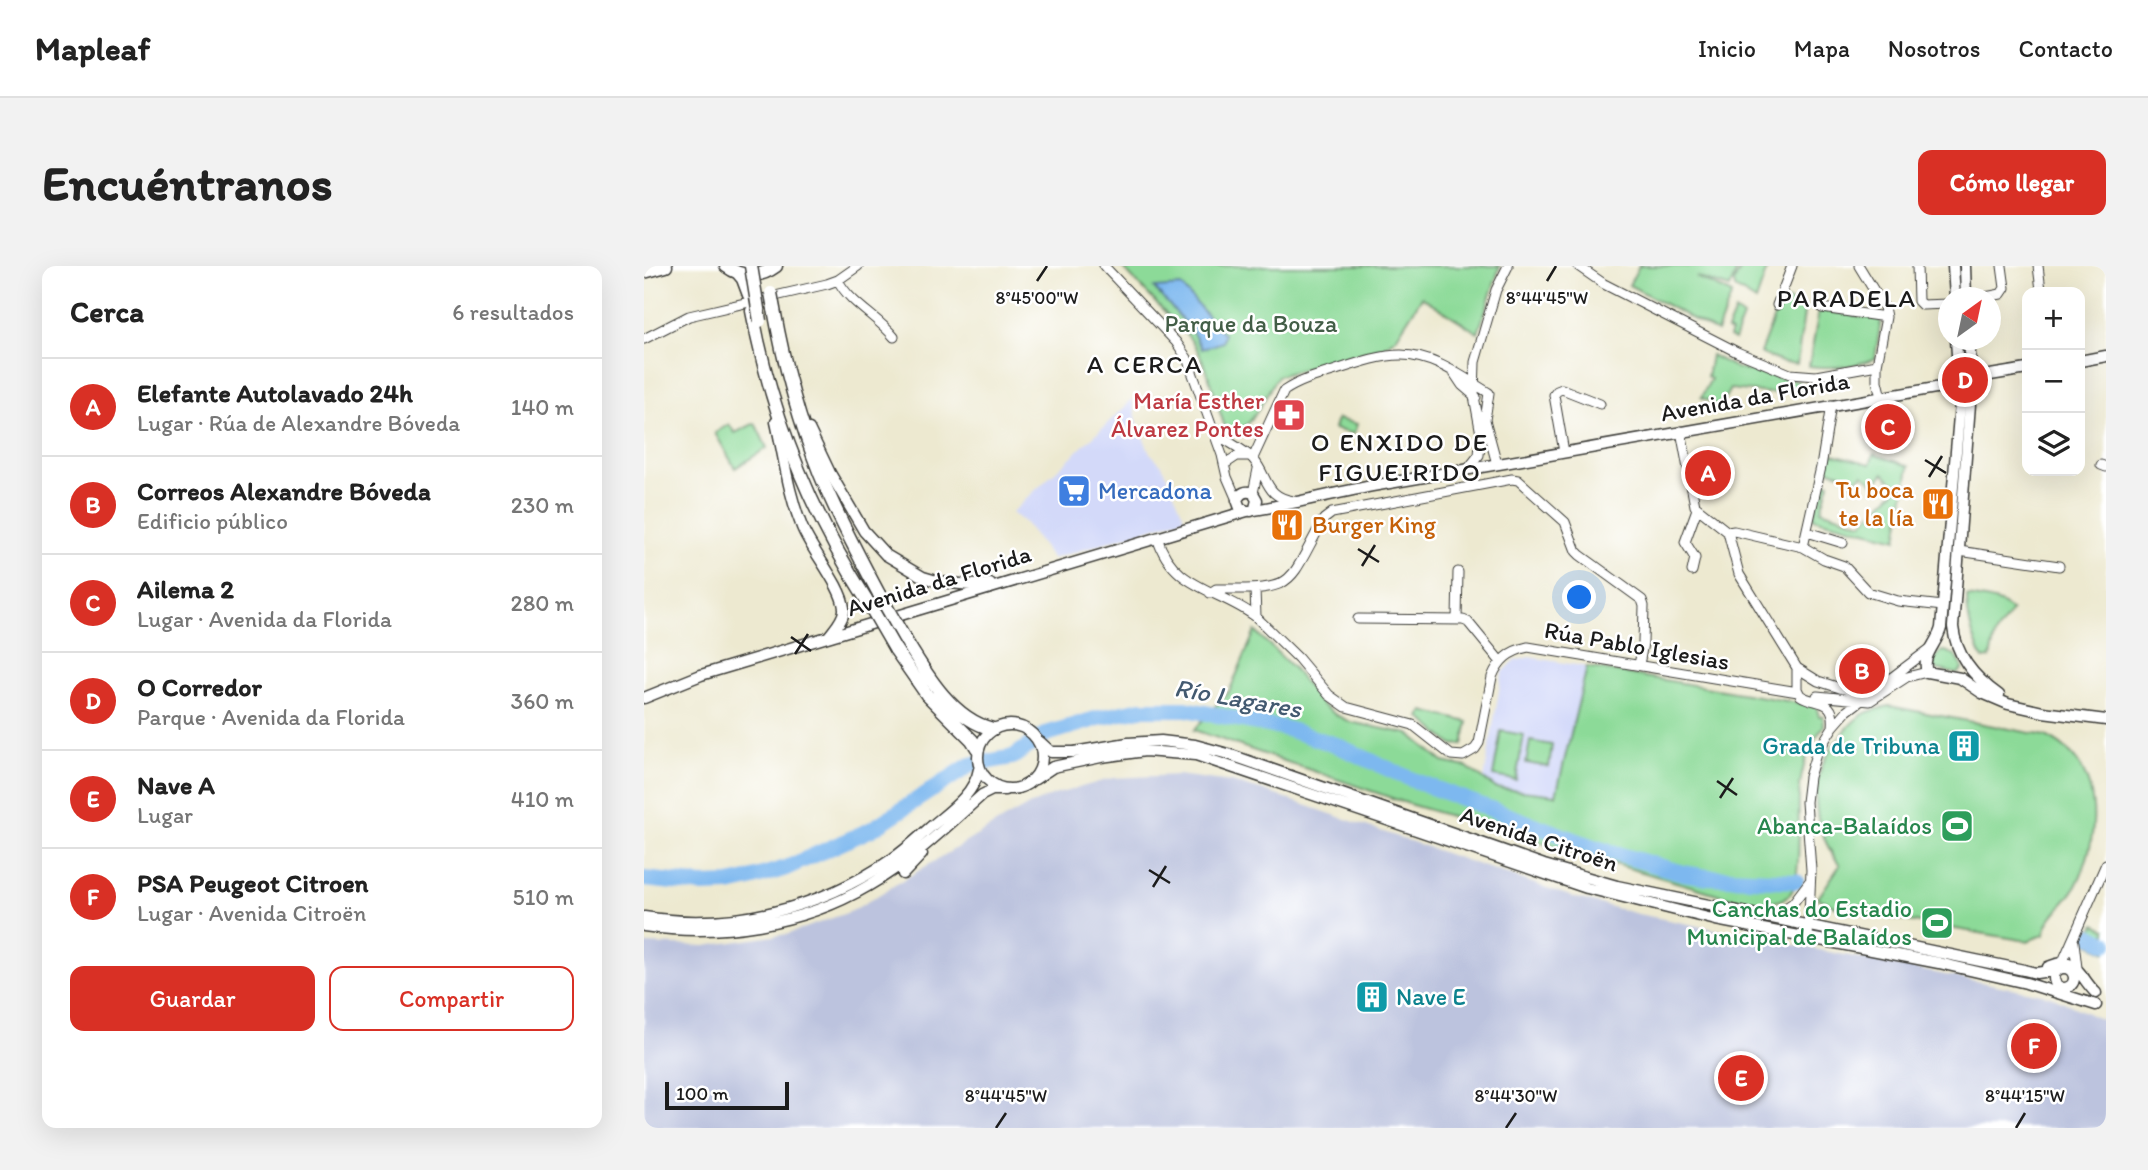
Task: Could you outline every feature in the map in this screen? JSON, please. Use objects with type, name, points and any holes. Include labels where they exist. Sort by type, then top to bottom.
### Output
[{"type":"highway","points":[[644,272],[666,266]]},
{"type":"highway","points":[[726,266],[743,279],[749,295],[764,368],[792,454],[831,541],[937,687],[959,710],[982,726],[993,729]]},
{"type":"highway","points":[[751,266],[760,321],[780,399],[804,467],[872,597]]},
{"type":"highway","points":[[757,266],[775,356],[793,421],[834,525]]},
{"type":"highway","points":[[738,273],[761,274],[775,267]]},
{"type":"highway","points":[[775,267],[771,293],[789,377],[820,473],[872,597],[895,649],[927,695],[977,748]]},
{"type":"main road","points":[[1953,266],[1954,287]]},
{"type":"main road","points":[[1965,266],[1966,287]]},
{"type":"main road","points":[[1957,350],[1958,369],[1953,375],[1952,384],[1966,392]]},
{"type":"main road","points":[[1966,392],[1977,385],[1971,350]]},
{"type":"main road","points":[[2085,360],[2106,356]]},
{"type":"main road","points":[[764,368],[793,503],[810,545],[837,589],[844,608],[842,618],[829,636]]},
{"type":"main road","points":[[1958,369],[1974,373],[2022,369]]},
{"type":"main road","points":[[789,377],[821,454],[874,544],[886,555],[923,577],[953,584],[989,583],[996,586]]},
{"type":"main road","name":"Avenida da Florida","points":[[644,698],[701,675],[1157,537],[1226,519],[1243,507],[1279,506],[1468,469],[1952,384]]},
{"type":"main road","points":[[1960,678],[1966,671],[1953,627],[1966,392]]},
{"type":"main road","points":[[1966,392],[1939,635],[1925,659],[1927,672],[1960,678],[2008,704],[2106,721]]},
{"type":"main road","points":[[1254,495],[1257,504],[1243,507],[1242,493],[1254,495],[1279,506]]},
{"type":"main road","points":[[1934,647],[1947,646],[1963,658],[1981,681],[1996,693],[2030,709]]},
{"type":"main road","name":"Avenida da Florida","points":[[644,691],[665,690]]},
{"type":"main road","name":"Avenida da Florida","points":[[644,704],[665,690]]},
{"type":"main road","points":[[644,926],[708,930],[758,925],[827,907],[870,886],[901,864],[982,795],[992,790],[1005,790],[1016,790],[1035,779],[1045,749],[1023,729],[1013,726],[993,729],[977,748],[981,776],[1005,790]]},
{"type":"main road","name":"Avenida Citroën","points":[[1045,749],[1074,752],[1128,743],[1161,741],[1195,745],[1228,754],[1544,865],[1617,886],[1770,918],[1808,932],[2026,983]]},
{"type":"main road","name":"Avenida Citroën","points":[[1035,779],[1053,767],[1101,757],[1144,751],[1196,755],[1587,888],[1767,931],[1808,932],[2036,972],[2058,966]]},
{"type":"main road","points":[[644,917],[675,922],[711,922],[760,916],[806,903],[845,887],[893,859],[947,813],[981,776]]},
{"type":"main road","points":[[903,874],[941,830]]},
{"type":"main road","points":[[2061,987],[2054,978],[2058,966],[2075,972],[2082,986],[2101,1001]]},
{"type":"main road","points":[[2061,987],[2071,985],[2075,972]]},
{"type":"main road","points":[[2026,983],[2061,987],[2101,1001]]},
{"type":"main road","points":[[2026,983],[2101,1001]]},
{"type":"street","points":[[644,339],[689,316],[781,297],[838,279],[858,266]]},
{"type":"street","points":[[1104,266],[1187,358],[1225,464],[1227,477],[1243,507]]},
{"type":"street","points":[[1468,469],[1479,455],[1481,435],[1474,396],[1475,362],[1496,290],[1508,266]]},
{"type":"street","points":[[1578,266],[1604,284],[1737,352],[1790,374],[1816,376],[1877,365]]},
{"type":"street","points":[[1777,305],[1792,266]]},
{"type":"street","points":[[1859,266],[1884,307],[1886,317],[1877,365],[1881,397]]},
{"type":"street","points":[[1917,266],[1918,301],[1922,305],[1938,304]]},
{"type":"street","points":[[2001,294],[2005,288],[2002,266]]},
{"type":"street","points":[[2038,266],[2041,287]]},
{"type":"street","points":[[838,279],[844,292],[883,323],[894,337]]},
{"type":"street","points":[[1822,307],[1886,317]]},
{"type":"street","points":[[1251,457],[1284,391],[1294,384],[1385,357],[1403,355],[1436,363],[1489,393],[1485,420],[1497,464]]},
{"type":"street","points":[[1456,373],[1475,362]]},
{"type":"street","points":[[1456,373],[1462,385],[1488,405]]},
{"type":"street","points":[[1564,452],[1554,395],[1562,389],[1600,404]]},
{"type":"street","points":[[1803,547],[1821,467],[1831,405]]},
{"type":"street","points":[[1212,431],[1251,457],[1274,495],[1294,501]]},
{"type":"street","points":[[1681,431],[1693,502],[1728,533],[1739,574],[1797,668],[1814,678],[1849,690],[1876,691]]},
{"type":"street","points":[[1481,435],[1490,445]]},
{"type":"street","points":[[1225,464],[1237,456],[1251,457]]},
{"type":"street","points":[[1254,495],[1258,469]]},
{"type":"street","points":[[1210,593],[1216,589],[1278,586],[1291,578],[1324,519],[1332,513],[1513,479],[1518,480],[1565,522],[1580,555],[1642,600],[1643,643],[1639,666]]},
{"type":"street","points":[[1692,571],[1695,558],[1685,542],[1698,509]]},
{"type":"street","points":[[1728,533],[1734,531],[1803,547],[1844,566],[1858,583],[1874,594],[1898,601],[1943,606]]},
{"type":"street","points":[[1807,532],[1843,543]]},
{"type":"street","points":[[1157,537],[1169,564],[1188,580],[1231,601],[1256,617],[1336,701],[1356,711],[1413,725],[1451,755],[1464,756],[1475,749],[1479,743],[1492,677],[1500,661],[1468,622],[1457,619],[1358,619]]},
{"type":"street","points":[[1959,551],[2059,566]]},
{"type":"street","points":[[1457,619],[1458,572]]},
{"type":"street","points":[[1231,601],[1235,594],[1245,589]]},
{"type":"street","points":[[1255,589],[1256,617]]},
{"type":"street","name":"Rúa Pablo Iglesias","points":[[1500,661],[1517,649],[1537,647],[1639,666],[1798,689]]},
{"type":"street","points":[[1808,932],[1811,850],[1807,789],[1816,754],[1847,711],[1934,647]]},
{"type":"street","points":[[1797,668],[1798,689],[1806,699],[1815,697],[1862,701],[1874,699],[1912,674],[1927,672]]},
{"type":"street","points":[[1798,689],[1803,678],[1814,678]]},
{"type":"street","points":[[1814,678],[1821,690],[1815,697]]},
{"type":"street","points":[[1815,697],[1829,709],[1833,727]]},
{"type":"street","points":[[2058,966],[2074,940],[2106,864]]},
{"type":"street","points":[[1770,918],[1793,903],[1809,882]]},
{"type":"street","points":[[2074,940],[2075,972]]},
{"type":"shaded area","points":[[1132,398],[1138,425],[1150,453],[1162,465],[1185,518],[1052,559],[1024,522],[1011,513]]},
{"type":"shaded area","points":[[1530,657],[1587,667],[1553,809],[1500,791],[1484,779],[1502,673],[1514,661]]},
{"type":"shaded area","points":[[1178,775],[1231,782],[1264,791],[1573,897],[1638,914],[2051,996],[2106,1022],[2106,1128],[644,1128],[644,944],[705,946],[788,934],[852,911],[1029,805],[1113,778]]},
{"type":"green space","name":"Parque da Bouza","points":[[1121,266],[1500,266],[1478,333],[1422,297],[1396,338],[1383,347],[1278,376],[1249,423],[1233,431],[1225,427],[1206,368],[1195,346]]},
{"type":"green space","points":[[1639,266],[1738,266],[1730,288],[1696,277],[1732,294],[1717,332],[1629,285]]},
{"type":"green space","points":[[1742,266],[1768,266],[1756,301],[1735,288],[1734,282]]},
{"type":"green space","points":[[1781,299],[1805,306],[1797,364],[1781,362],[1760,353]]},
{"type":"green space","points":[[1819,310],[1881,320],[1875,358],[1842,366],[1809,366]]},
{"type":"green space","points":[[1735,311],[1743,317],[1734,340],[1729,337],[1731,332],[1727,330]]},
{"type":"green space","points":[[1711,355],[1736,368],[1800,382],[1803,390],[1769,393],[1730,389],[1720,407],[1701,397],[1711,379],[1707,377]]},
{"type":"green space","points":[[1337,419],[1357,424],[1354,434],[1334,429]]},
{"type":"green space","points":[[755,423],[767,448],[735,468],[715,433],[729,424],[735,433]]},
{"type":"green space","points":[[1830,453],[1870,464],[1874,454],[1909,466],[1897,539],[1813,518],[1823,481],[1829,483],[1821,510],[1862,523],[1877,508],[1882,513],[1885,511],[1879,506],[1898,488],[1884,473],[1874,484],[1863,474],[1852,484],[1854,477],[1826,469]]},
{"type":"green space","points":[[1967,596],[1997,602],[2012,611],[1995,635],[1990,658],[1983,659],[1976,644],[1969,621]]},
{"type":"green space","points":[[1255,631],[1293,668],[1322,705],[1336,715],[1350,722],[1409,734],[1443,762],[1467,767],[1496,788],[1556,795],[1587,667],[1816,706],[1819,716],[1823,716],[1824,726],[1811,746],[1801,777],[1798,861],[1794,888],[1780,900],[1748,903],[1412,805],[1194,730],[1230,690]]},
{"type":"green space","points":[[1942,651],[1952,654],[1960,662],[1962,669],[1957,674],[1931,668],[1931,662]]},
{"type":"green space","name":"Abanca-Balaídos","points":[[1889,706],[2046,736],[2065,748],[2079,764],[2088,782],[2092,802],[2090,845],[2076,886],[2049,921],[2044,935],[2027,941],[1843,910],[1818,898],[1840,865],[1830,850],[1818,817],[1817,784],[1821,768],[1829,752],[1852,723],[1868,712]]},
{"type":"green space","points":[[1423,711],[1468,722],[1463,744],[1452,745],[1420,717]]},
{"type":"green space","points":[[1501,731],[1524,735],[1516,780],[1493,776]]},
{"type":"green space","points":[[1530,741],[1552,745],[1549,767],[1526,763]]},
{"type":"green space","points":[[2095,924],[2106,929],[2106,952],[2087,943]]},
{"type":"water","points":[[1181,286],[1224,334],[1223,342],[1202,349],[1190,328],[1154,288]]},
{"type":"waterway","name":"Río Lagares","points":[[644,879],[703,885],[729,884],[786,868],[872,829],[970,765],[1013,757],[1046,734],[1141,709],[1186,709],[1287,729],[1336,745],[1415,781],[1596,848],[1683,873],[1707,877],[1796,881]]},
{"type":"waterway","name":"Río Lagares","points":[[2091,936],[2106,943]]},
{"type":"place","name":"O Corredor","points":[[1965,380]]},
{"type":"place","name":"María Esther Álvarez Pontes","points":[[1289,415]]},
{"type":"place","name":"Ailema 2","points":[[1888,427]]},
{"type":"place","name":"Elefante Autolavado 24h","points":[[1708,473]]},
{"type":"place","name":"Mercadona","points":[[1074,491]]},
{"type":"place","name":"Tu boca te la lía","points":[[1938,504]]},
{"type":"place","name":"Burger King","points":[[1287,525]]},
{"type":"place","name":"Correos Alexandre Bóveda","points":[[1862,671]]},
{"type":"place","name":"Grada de Tribuna","points":[[1964,746]]},
{"type":"place","name":"Abanca-Balaídos","points":[[1957,826]]},
{"type":"place","name":"Canchas do Estadio Municipal de Balaídos","points":[[1937,923]]},
{"type":"place","name":"Nave E","points":[[1372,997]]},
{"type":"place","name":"PSA Peugeot Citroen","points":[[2034,1046]]},
{"type":"place","name":"Nave A","points":[[1741,1078]]},
{"type":"district","name":"PARADELA","points":[[1847,298]]},
{"type":"district","name":"A CERCA","points":[[1145,364]]},
{"type":"district","name":"O ENXIDO DE FIGUEIRIDO","points":[[1400,457]]}]
